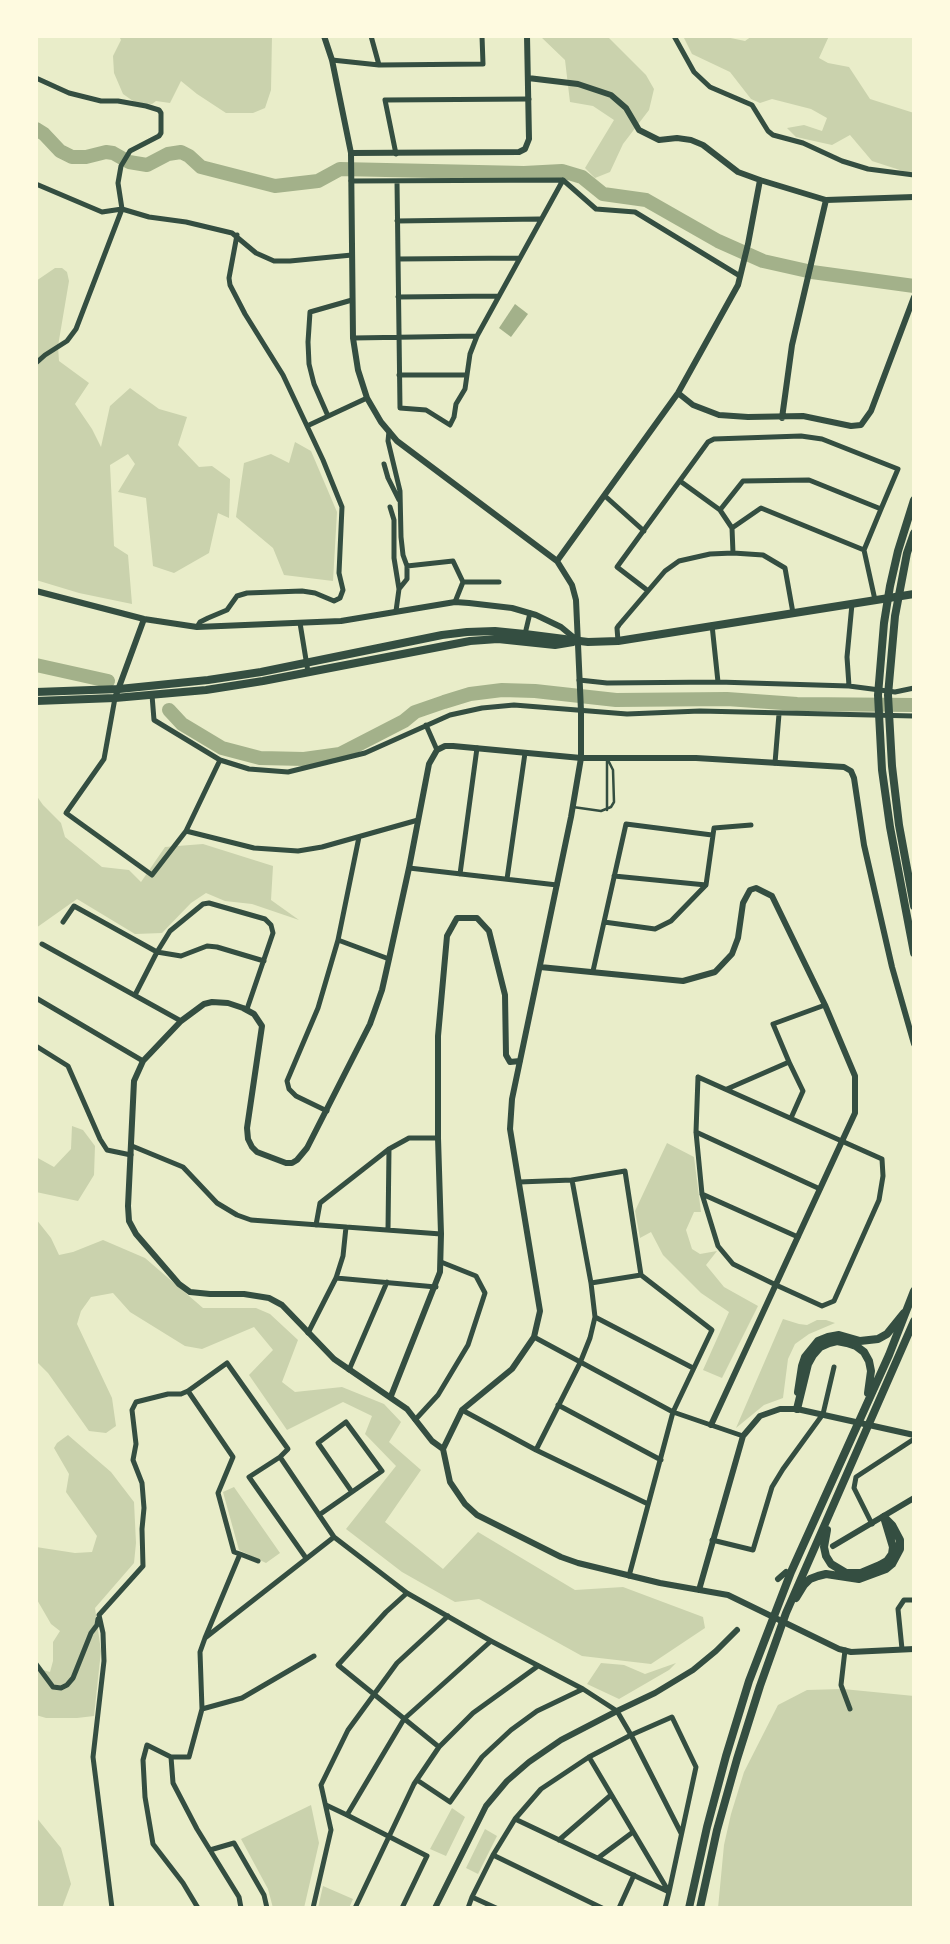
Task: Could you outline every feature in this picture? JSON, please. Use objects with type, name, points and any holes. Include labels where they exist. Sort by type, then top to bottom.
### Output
[{"type":"main road","points":[[914,500],[898,550],[890,586],[879,682],[882,770],[890,827],[914,953]]},
{"type":"main road","points":[[914,533],[896,609],[889,684],[889,726],[899,825],[914,906]]},
{"type":"main road","points":[[36,692],[116,690],[208,680],[306,663],[442,635],[494,631],[578,641],[618,641],[914,594]]},
{"type":"main road","points":[[36,701],[115,698],[206,690],[470,641],[498,639],[555,645],[578,641]]},
{"type":"main road","points":[[689,1908],[707,1827],[749,1681],[791,1572],[863,1414],[914,1291]]},
{"type":"main road","points":[[797,1409],[805,1356],[818,1341],[839,1335],[860,1341],[878,1339],[887,1334],[908,1308]]},
{"type":"main road","points":[[700,1908],[717,1830],[737,1759],[760,1686],[786,1614],[914,1321]]},
{"type":"main road","points":[[797,1409],[812,1355],[820,1347],[837,1341],[856,1346],[864,1352],[869,1361],[871,1382],[863,1414]]},
{"type":"main road","points":[[853,1460],[824,1537],[826,1556],[831,1564],[838,1570],[853,1574],[887,1561],[894,1547],[884,1517]]},
{"type":"main road","points":[[786,1614],[804,1585],[810,1579],[826,1574],[859,1580],[886,1570],[892,1564],[900,1549],[900,1540],[884,1517]]},
{"type":"street","points":[[324,36],[332,60],[351,156],[353,338],[358,370],[368,398],[381,422],[397,441],[558,561],[572,585],[576,600],[581,708],[581,758],[573,808],[512,1099],[510,1130],[540,1311],[534,1337],[512,1369],[462,1410],[443,1449],[450,1482],[465,1504],[478,1515],[561,1557],[629,1576],[728,1595],[824,1643],[851,1652],[914,1649]]},
{"type":"street","points":[[371,36],[379,65]]},
{"type":"street","points":[[332,60],[379,65],[483,64],[482,36]]},
{"type":"street","points":[[351,156],[520,152],[526,149],[528,145],[529,99],[527,36]]},
{"type":"street","points":[[674,36],[694,72],[710,87],[752,105],[768,131],[773,135],[802,143],[842,161],[868,169],[914,175]]},
{"type":"street","points":[[36,78],[69,94],[101,101],[118,100],[159,110],[161,113],[161,133],[159,136],[127,153],[121,166],[118,184],[122,209],[76,329],[67,341],[36,363]]},
{"type":"street","points":[[528,78],[578,84],[611,95],[626,108],[639,130],[659,140],[677,138],[691,140],[703,145],[738,172],[760,180],[826,200],[914,197]]},
{"type":"street","points":[[396,154],[386,100],[529,99]]},
{"type":"street","points":[[351,178],[396,181],[563,180],[596,209],[635,212],[740,275]]},
{"type":"street","points":[[396,181],[400,408],[426,410],[450,425],[454,417],[456,404],[465,389],[470,354],[477,336],[563,180]]},
{"type":"street","points":[[558,561],[678,393],[738,285],[760,180]]},
{"type":"street","points":[[36,184],[102,212],[122,209],[150,217],[186,222],[237,235],[256,253],[274,261],[352,255]]},
{"type":"street","points":[[782,418],[792,346],[826,200]]},
{"type":"street","points":[[397,221],[540,219]]},
{"type":"street","points":[[197,627],[200,622],[227,610],[237,596],[247,592],[302,591],[315,593],[330,600],[340,598],[343,590],[339,573],[342,507],[283,375],[245,314],[229,282],[237,235]]},
{"type":"street","points":[[398,259],[519,258]]},
{"type":"street","points":[[398,297],[498,296]]},
{"type":"street","points":[[678,393],[694,405],[719,415],[748,418],[803,416],[851,426],[860,426],[871,411],[914,297]]},
{"type":"street","points":[[328,416],[314,384],[310,364],[308,342],[310,312],[352,300]]},
{"type":"street","points":[[353,338],[477,336]]},
{"type":"street","points":[[399,375],[467,375]]},
{"type":"street","points":[[307,426],[368,398]]},
{"type":"street","points":[[389,431],[388,441],[400,491],[401,537],[403,555],[407,566],[407,579],[399,589]]},
{"type":"street","points":[[647,590],[617,567],[708,442],[714,439],[801,436],[822,438],[898,469],[864,550],[875,600]]},
{"type":"street","points":[[384,464],[388,478],[401,505]]},
{"type":"street","points":[[720,510],[743,481],[800,480],[809,480],[881,509]]},
{"type":"street","points":[[680,481],[720,510],[732,528],[733,552]]},
{"type":"street","points":[[605,496],[644,531]]},
{"type":"street","points":[[390,507],[394,520],[394,558],[399,589],[396,612]]},
{"type":"street","points":[[732,528],[761,508],[864,550]]},
{"type":"street","points":[[618,641],[617,628],[647,590],[665,571],[680,561],[710,554],[733,552],[763,555],[785,568],[793,613]]},
{"type":"street","points":[[407,566],[453,561],[463,582],[455,602]]},
{"type":"street","points":[[463,582],[499,582]]},
{"type":"street","points":[[36,592],[144,619],[197,627],[340,621],[455,602],[512,608],[530,613],[561,626],[578,641]]},
{"type":"street","points":[[849,686],[848,657],[852,604]]},
{"type":"street","points":[[526,634],[530,613]]},
{"type":"street","points":[[144,619],[116,690],[104,759],[66,813],[152,875],[186,831],[220,760]]},
{"type":"street","points":[[300,623],[308,672]]},
{"type":"street","points":[[712,626],[718,682]]},
{"type":"street","points":[[579,683],[718,682],[849,686],[894,692],[914,688]]},
{"type":"street","points":[[152,695],[154,720],[220,760],[250,769],[288,772],[365,753],[450,715],[514,704],[581,708],[627,714],[700,711],[914,716]]},
{"type":"street","points":[[775,763],[779,714]]},
{"type":"street","points":[[426,725],[437,750]]},
{"type":"street","points":[[443,1449],[432,1441],[407,1409],[334,1360],[282,1305],[269,1298],[244,1294],[190,1292],[179,1284],[136,1234],[129,1221],[134,1081],[144,1061],[180,1021],[198,1007],[212,1002],[228,1003],[254,1014],[262,1026],[247,1128],[248,1139],[252,1147],[257,1152],[274,1159],[292,1163],[308,1148],[370,1024],[389,958],[429,764],[437,750],[444,746],[581,758],[696,758],[844,767],[851,770],[854,778],[864,845],[890,957],[914,1044]]},
{"type":"street","points":[[460,874],[477,748]]},
{"type":"street","points":[[507,879],[525,753]]},
{"type":"street","points":[[186,831],[254,848],[298,851],[322,847],[418,820]]},
{"type":"street","points":[[593,971],[626,824],[712,835]]},
{"type":"street","points":[[604,922],[655,929],[671,921],[706,885],[714,828],[751,825]]},
{"type":"street","points":[[327,1112],[296,1096],[289,1089],[287,1081],[318,1008],[338,940],[359,837]]},
{"type":"street","points":[[409,868],[557,885]]},
{"type":"street","points":[[614,876],[706,885]]},
{"type":"street","points":[[540,967],[683,981],[715,972],[732,954],[738,938],[743,903],[750,890],[756,888],[772,896],[825,1005],[855,1076],[855,1113],[711,1425]]},
{"type":"street","points":[[135,995],[170,931],[203,904],[209,903],[265,919],[271,925],[273,933],[246,1010]]},
{"type":"street","points":[[63,922],[74,906],[157,952],[181,956],[208,946],[264,961]]},
{"type":"street","points":[[390,1396],[436,1287],[441,1262],[438,1036],[447,936],[457,918],[477,918],[489,931],[505,995],[506,1055],[510,1062],[520,1061]]},
{"type":"street","points":[[338,940],[389,958]]},
{"type":"street","points":[[42,944],[180,1021]]},
{"type":"street","points":[[36,998],[144,1061]]},
{"type":"street","points":[[791,1118],[803,1092],[773,1024],[825,1005]]},
{"type":"street","points":[[36,1046],[68,1066],[100,1139],[107,1150],[131,1156]]},
{"type":"street","points":[[727,1089],[789,1062]]},
{"type":"street","points":[[698,1077],[842,1141],[882,1159],[882,1176],[878,1200],[834,1301],[822,1306],[733,1264],[718,1246],[702,1194],[696,1132],[698,1077]]},
{"type":"street","points":[[696,1132],[820,1189]]},
{"type":"street","points":[[316,1225],[320,1203],[389,1148],[409,1138],[438,1138]]},
{"type":"street","points":[[132,1146],[183,1167],[217,1203],[237,1215],[252,1220],[441,1234]]},
{"type":"street","points":[[388,1230],[389,1148]]},
{"type":"street","points":[[519,1182],[572,1180],[624,1171],[641,1275],[712,1330],[673,1412],[629,1576]]},
{"type":"street","points":[[536,1450],[580,1363],[590,1338],[595,1317],[591,1283],[572,1180]]},
{"type":"street","points":[[702,1194],[798,1237]]},
{"type":"street","points":[[308,1333],[336,1278],[343,1256],[346,1227]]},
{"type":"street","points":[[415,1420],[438,1395],[468,1345],[484,1293],[476,1276],[441,1262]]},
{"type":"street","points":[[591,1283],[641,1275]]},
{"type":"street","points":[[336,1278],[436,1287]]},
{"type":"street","points":[[349,1370],[387,1282]]},
{"type":"street","points":[[595,1317],[693,1368]]},
{"type":"street","points":[[534,1337],[673,1412],[742,1436]]},
{"type":"street","points":[[36,1664],[53,1687],[61,1688],[67,1685],[73,1678],[91,1633],[97,1625],[98,1615],[143,1566],[142,1529],[144,1508],[142,1483],[133,1460],[136,1444],[132,1410],[136,1402],[188,1391],[227,1363],[288,1449],[280,1457],[248,1477],[306,1558]]},
{"type":"street","points":[[712,1540],[754,1550],[772,1487],[823,1414],[834,1366]]},
{"type":"street","points":[[188,1391],[233,1458],[218,1493],[234,1552],[258,1561]]},
{"type":"street","points":[[558,1406],[661,1460]]},
{"type":"street","points":[[699,1590],[742,1436],[760,1416],[780,1409],[797,1409],[914,1435]]},
{"type":"street","points":[[462,1410],[536,1450],[648,1504]]},
{"type":"street","points":[[319,1515],[352,1492],[382,1471],[346,1422],[318,1443],[352,1492]]},
{"type":"street","points":[[872,1524],[854,1488],[856,1477],[914,1439]]},
{"type":"street","points":[[280,1457],[334,1537],[408,1593],[491,1641],[583,1689],[617,1710],[681,1833]]},
{"type":"street","points":[[833,1546],[914,1498]]},
{"type":"street","points":[[205,1638],[334,1537]]},
{"type":"street","points":[[198,1908],[183,1883],[153,1844],[145,1798],[143,1760],[147,1745],[171,1757],[189,1757],[202,1709],[200,1652],[240,1554]]},
{"type":"street","points":[[778,1579],[786,1572]]},
{"type":"street","points":[[408,1593],[386,1612],[338,1665],[439,1747]]},
{"type":"street","points":[[902,1650],[898,1609],[904,1600],[914,1600]]},
{"type":"street","points":[[98,1615],[103,1633],[104,1661],[94,1757],[112,1908]]},
{"type":"street","points":[[313,1908],[331,1830],[321,1785],[348,1730],[397,1663],[448,1616]]},
{"type":"street","points":[[435,1908],[486,1806],[507,1781],[529,1762],[561,1740],[617,1710],[655,1693],[693,1670],[737,1630]]},
{"type":"street","points":[[347,1816],[404,1719],[491,1641]]},
{"type":"street","points":[[845,1650],[841,1685],[850,1709]]},
{"type":"street","points":[[202,1709],[242,1698],[314,1656]]},
{"type":"street","points":[[355,1908],[417,1780],[439,1747],[473,1713],[538,1666]]},
{"type":"street","points":[[417,1780],[450,1802],[482,1757],[511,1730],[537,1711],[583,1689]]},
{"type":"street","points":[[468,1908],[493,1855],[514,1819],[541,1789],[589,1757],[631,1735],[672,1717],[696,1767],[666,1908]]},
{"type":"street","points":[[171,1757],[173,1783],[197,1829],[239,1897],[241,1908]]},
{"type":"street","points":[[589,1757],[669,1892]]},
{"type":"street","points":[[559,1840],[611,1795]]},
{"type":"street","points":[[326,1804],[427,1856],[402,1908]]},
{"type":"street","points":[[514,1819],[669,1892]]},
{"type":"street","points":[[598,1858],[633,1832]]},
{"type":"street","points":[[210,1850],[234,1843],[264,1896],[267,1908]]},
{"type":"street","points":[[493,1855],[602,1908]]},
{"type":"street","points":[[619,1908],[634,1875]]},
{"type":"street","points":[[472,1898],[496,1908]]},
{"type":"lane","points":[[607,759],[613,770],[614,802],[607,810]]},
{"type":"lane","points":[[607,759],[607,810]]},
{"type":"lane","points":[[573,808],[607,810]]},
{"type":"shaded area","points":[[119,36],[272,36],[271,90],[265,108],[253,113],[226,113],[181,81],[170,103],[156,101],[152,104],[136,103],[123,94],[114,73],[113,56],[121,40]]},
{"type":"shaded area","points":[[540,36],[607,36],[646,75],[654,89],[649,110],[623,144],[610,172],[595,178],[585,168],[614,120],[593,106],[570,102],[565,60]]},
{"type":"shaded area","points":[[683,36],[721,36],[745,41],[752,36],[829,36],[819,58],[828,63],[849,67],[870,99],[914,113],[914,172],[906,172],[872,161],[850,135],[832,145],[796,137],[787,128],[804,125],[822,131],[827,118],[811,109],[772,99],[760,103],[751,99],[730,72],[692,54]]},
{"type":"shaded area","points":[[55,268],[62,268],[67,272],[69,281],[58,346],[59,361],[89,383],[75,404],[92,429],[101,447],[110,406],[130,388],[159,409],[187,417],[178,445],[199,467],[212,466],[230,479],[229,518],[218,513],[209,553],[174,573],[153,566],[146,498],[118,492],[135,464],[128,454],[110,465],[114,546],[128,555],[132,604],[79,593],[36,580],[36,281]]},
{"type":"shaded area","points":[[515,304],[528,314],[511,337],[499,328]]},
{"type":"shaded area","points":[[295,442],[311,451],[337,512],[333,581],[284,575],[273,548],[236,517],[244,463],[271,454],[289,463]]},
{"type":"shaded area","points":[[36,795],[61,823],[65,837],[102,867],[129,870],[141,882],[165,847],[203,844],[273,866],[271,900],[299,920],[252,904],[225,901],[206,893],[191,903],[162,933],[135,934],[77,899],[36,928]]},
{"type":"shaded area","points":[[72,1126],[83,1130],[95,1146],[94,1175],[78,1201],[36,1192],[36,1157],[54,1167],[71,1149]]},
{"type":"shaded area","points":[[667,1143],[694,1157],[701,1212],[694,1212],[686,1230],[692,1249],[700,1254],[717,1251],[706,1265],[724,1287],[758,1306],[722,1378],[703,1370],[729,1312],[701,1293],[663,1255],[651,1232],[640,1238],[635,1211]]},
{"type":"shaded area","points":[[36,1219],[51,1238],[59,1255],[73,1252],[103,1240],[145,1258],[203,1308],[256,1308],[270,1314],[298,1340],[282,1382],[295,1392],[342,1387],[384,1404],[401,1422],[389,1442],[421,1470],[385,1522],[443,1569],[478,1532],[575,1590],[623,1587],[703,1617],[705,1628],[651,1664],[582,1656],[479,1599],[455,1602],[402,1572],[346,1529],[396,1466],[365,1434],[372,1416],[343,1402],[287,1430],[249,1375],[273,1350],[254,1327],[202,1349],[185,1346],[130,1312],[113,1293],[91,1297],[81,1311],[77,1324],[112,1398],[116,1426],[106,1433],[89,1431],[48,1373],[36,1361]]},
{"type":"shaded area","points":[[783,1319],[807,1325],[817,1320],[835,1323],[809,1334],[795,1344],[788,1359],[783,1398],[764,1405],[736,1428]]},
{"type":"shaded area","points":[[68,1435],[111,1472],[134,1502],[136,1543],[134,1563],[95,1608],[101,1651],[94,1716],[46,1718],[36,1715],[36,1668],[50,1672],[53,1661],[53,1642],[60,1631],[51,1624],[36,1598],[36,1547],[75,1553],[92,1552],[97,1536],[66,1492],[69,1474],[54,1448],[57,1443]]},
{"type":"shaded area","points":[[234,1487],[280,1553],[266,1563],[239,1550],[223,1492]]},
{"type":"shaded area","points":[[601,1663],[624,1665],[645,1674],[676,1663],[669,1670],[619,1699],[587,1684]]},
{"type":"shaded area","points":[[843,1689],[914,1696],[914,1908],[718,1908],[724,1845],[731,1814],[744,1772],[778,1705],[807,1690]]},
{"type":"shaded area","points":[[311,1805],[319,1843],[304,1908],[273,1908],[268,1889],[241,1839]]},
{"type":"shaded area","points":[[452,1808],[465,1817],[446,1856],[430,1849]]},
{"type":"shaded area","points":[[36,1817],[61,1848],[71,1884],[62,1908],[36,1908]]},
{"type":"shaded area","points":[[485,1829],[497,1836],[478,1874],[466,1868]]},
{"type":"shaded area","points":[[323,1886],[353,1899],[349,1908],[318,1908]]},
{"type":"waterway","points":[[36,129],[44,134],[60,151],[72,157],[86,157],[106,152],[113,153],[129,162],[147,165],[168,154],[181,152],[189,156],[201,167],[275,186],[318,181],[340,169],[524,173],[562,171],[582,177],[603,194],[646,200],[718,241],[763,261],[812,272],[914,286]]},
{"type":"waterway","points":[[36,665],[108,681]]},
{"type":"waterway","points":[[169,710],[182,724],[222,748],[260,758],[304,759],[340,754],[404,721],[415,712],[470,694],[502,690],[535,691],[616,700],[727,699],[797,704],[914,705]]}]
